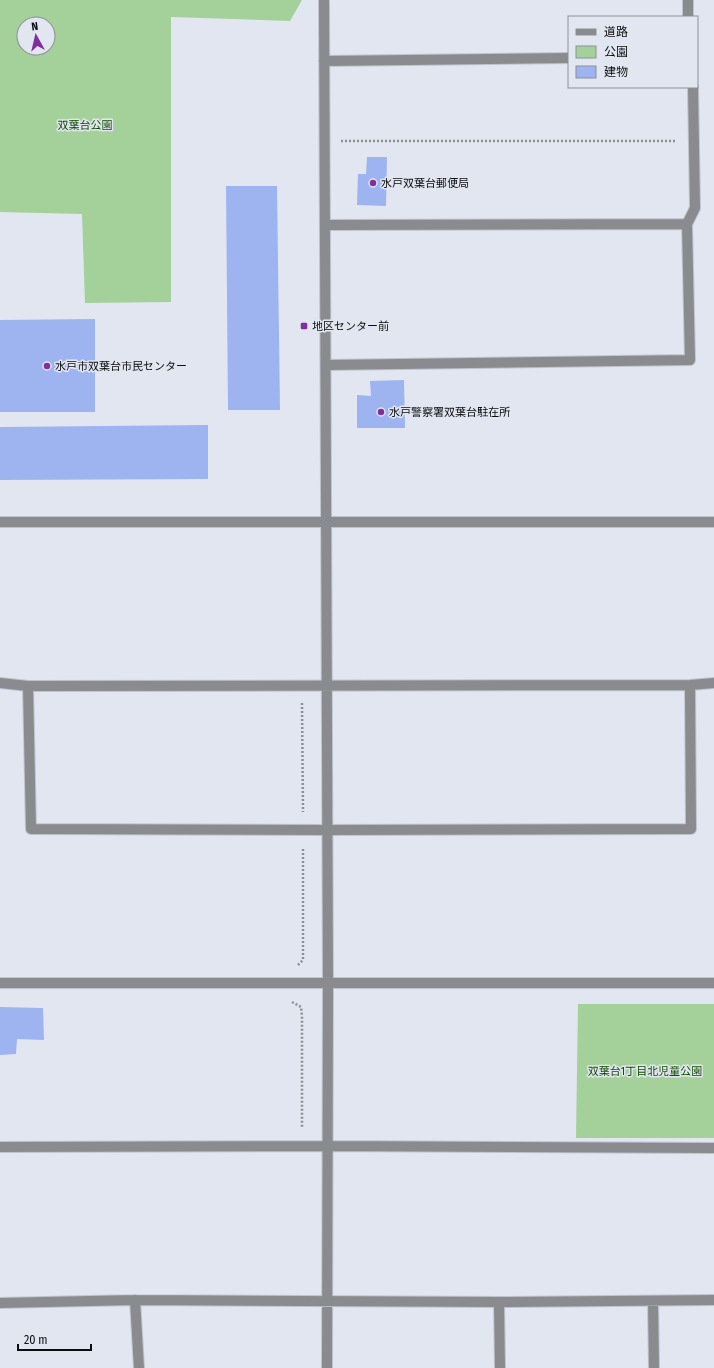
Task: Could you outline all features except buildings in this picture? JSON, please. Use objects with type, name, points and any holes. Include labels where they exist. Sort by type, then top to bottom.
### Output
[{"type":"street","points":[[324,0],[326,225],[325,685],[328,983],[327,1368]]},
{"type":"street","points":[[688,0],[688,16]]},
{"type":"street","points":[[324,61],[568,58]]},
{"type":"street","points":[[326,365],[690,360],[687,224],[695,208],[694,88]]},
{"type":"street","points":[[326,225],[687,224]]},
{"type":"street","points":[[0,522],[714,522]]},
{"type":"street","points":[[0,683],[28,686],[690,685],[714,683]]},
{"type":"street","points":[[28,686],[30,829],[326,830],[691,828],[690,685]]},
{"type":"street","points":[[0,983],[714,983]]},
{"type":"street","points":[[0,1147],[327,1146],[714,1148]]},
{"type":"street","points":[[135,1300],[139,1368]]},
{"type":"street","points":[[0,1303],[135,1300],[500,1302],[714,1300]]},
{"type":"street","points":[[653,1301],[654,1368]]},
{"type":"street","points":[[500,1302],[500,1368]]},
{"type":"path","points":[[353,141],[694,141]]},
{"type":"path","points":[[297,967],[303,960],[302,685]]},
{"type":"path","points":[[287,1002],[295,1002],[301,1007],[302,1016],[302,1146]]},
{"type":"green space","name":"双葉台公園","points":[[0,0],[302,0],[290,21],[171,17],[171,302],[85,303],[82,214],[0,212]]},
{"type":"green space","name":"双葉台1丁目北児童公園","points":[[578,1004],[714,1004],[714,1138],[576,1138]]},
{"type":"place","name":"水戸双葉台郵便局","points":[[373,183]]},
{"type":"place","name":"地区センター前","points":[[304,326]]},
{"type":"place","name":"水戸市双葉台市民センター","points":[[47,366]]},
{"type":"place","name":"水戸警察署双葉台駐在所","points":[[381,412]]}]
